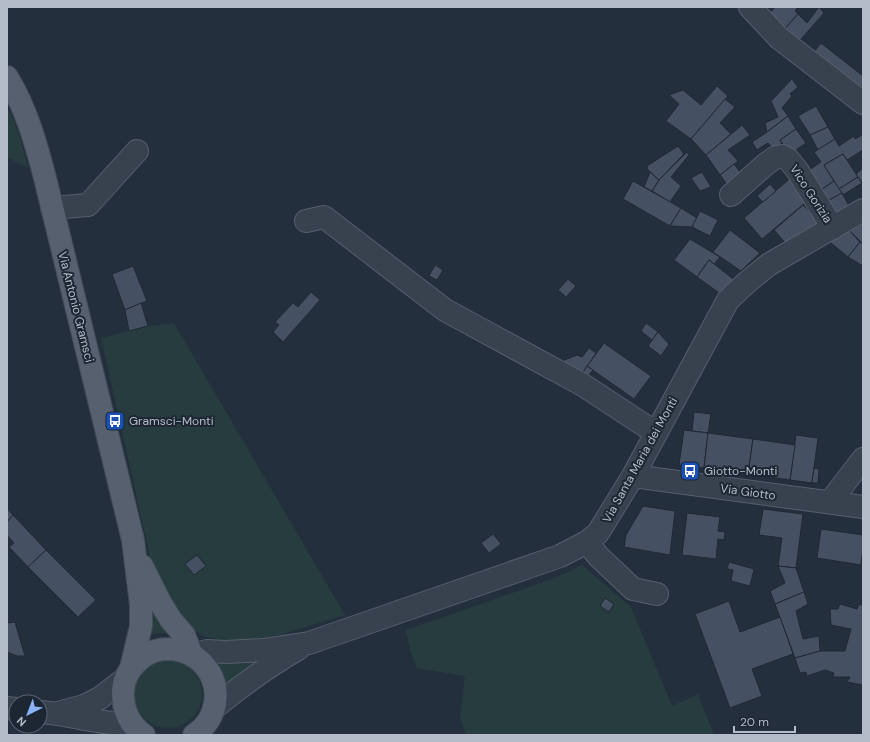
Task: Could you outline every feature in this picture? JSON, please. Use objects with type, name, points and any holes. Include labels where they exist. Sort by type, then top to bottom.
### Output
[{"type":"main road","name":"Via Antonio Gramsci","points":[[7,77],[18,94],[32,131],[133,540]]},
{"type":"main road","points":[[133,540],[145,573],[157,596],[171,620],[199,653],[201,661],[213,679],[216,698],[210,720],[194,735]]},
{"type":"main road","points":[[133,540],[141,605],[141,626],[123,690],[123,702],[126,714],[138,730]]},
{"type":"main road","points":[[128,673],[139,660],[148,654],[159,650],[176,650],[199,653]]},
{"type":"street","points":[[750,7],[779,38],[863,102]]},
{"type":"street","points":[[52,208],[88,205],[137,150]]},
{"type":"street","name":"Vico Gorizia","points":[[731,195],[766,164],[776,157],[782,156],[788,159],[797,170],[833,228]]},
{"type":"street","name":"Via Santa Maria dei Monti","points":[[310,643],[560,556],[587,542],[598,533],[633,476],[728,300],[768,266],[863,210]]},
{"type":"street","points":[[306,220],[324,217],[445,310],[583,385],[656,433]]},
{"type":"street","points":[[830,502],[863,459]]},
{"type":"street","name":"Via Giotto","points":[[633,476],[863,507]]},
{"type":"street","points":[[587,542],[598,556],[633,589],[657,594]]},
{"type":"street","points":[[199,653],[263,650],[310,643]]},
{"type":"street","points":[[210,720],[255,676],[280,659],[310,643]]},
{"type":"street","points":[[49,713],[84,706],[100,698],[128,673]]},
{"type":"street","points":[[49,713],[138,730]]},
{"type":"green space","points":[[7,107],[17,129],[28,168],[7,157]]},
{"type":"green space","points":[[174,323],[345,615],[283,634],[245,641],[222,640],[206,637],[195,631],[178,613],[152,565],[101,338],[148,326]]},
{"type":"green space","points":[[582,565],[631,607],[672,706],[698,694],[714,735],[466,735],[460,718],[465,676],[417,668],[410,650],[406,630],[555,578]]},
{"type":"green space","points":[[145,597],[153,613],[168,633],[142,637]]},
{"type":"green space","points":[[161,660],[175,660],[187,666],[196,675],[202,687],[200,707],[192,718],[181,726],[175,728],[161,728],[155,726],[144,718],[136,707],[134,701],[134,687],[136,681],[144,670],[155,662]]},
{"type":"green space","points":[[213,660],[258,661],[237,675],[224,689]]},
{"type":"building","points":[[775,7],[798,7],[795,11],[798,14],[780,34],[768,15]]},
{"type":"building","points":[[819,7],[824,13],[795,46],[780,34],[798,14],[807,23]]},
{"type":"building","points":[[821,43],[863,76],[863,97],[809,58]]},
{"type":"building","points":[[792,79],[798,87],[790,94],[792,96],[782,108],[788,116],[767,132],[765,123],[778,117],[771,101]]},
{"type":"building","points":[[717,86],[728,96],[691,139],[666,121],[679,104],[669,95],[683,90],[701,105]]},
{"type":"building","points":[[725,99],[735,107],[720,123],[731,134],[706,155],[691,139]]},
{"type":"building","points":[[816,106],[828,127],[810,135],[798,116]]},
{"type":"building","points":[[788,116],[796,129],[780,140],[782,143],[774,149],[768,143],[757,150],[752,142]]},
{"type":"building","points":[[742,125],[750,135],[728,150],[738,161],[720,175],[706,155]]},
{"type":"building","points":[[828,127],[835,139],[818,150],[810,135]]},
{"type":"building","points":[[796,129],[806,143],[790,154],[780,140]]},
{"type":"building","points":[[862,135],[863,150],[847,160],[843,154],[824,165],[834,181],[818,192],[806,172],[821,162],[814,152],[835,139],[839,146],[854,136],[855,139]]},
{"type":"building","points":[[678,146],[684,154],[659,180],[648,170],[647,166]]},
{"type":"building","points":[[687,152],[689,155],[671,177],[681,186],[670,202],[652,191],[659,180]]},
{"type":"building","points":[[843,154],[858,177],[839,189],[824,165]]},
{"type":"building","points":[[751,162],[754,168],[729,187],[720,175],[734,164],[740,172]]},
{"type":"building","points":[[863,168],[863,184],[856,174]]},
{"type":"building","points":[[650,172],[659,180],[652,191],[644,187]]},
{"type":"building","points":[[702,172],[711,187],[700,191],[691,178]]},
{"type":"building","points":[[794,175],[811,198],[762,239],[744,218]]},
{"type":"building","points":[[858,177],[862,183],[843,195],[839,189]]},
{"type":"building","points":[[633,181],[681,208],[670,226],[623,199]]},
{"type":"building","points":[[834,181],[842,193],[824,203],[818,192]]},
{"type":"building","points":[[770,184],[776,191],[763,202],[757,196]]},
{"type":"building","points":[[842,193],[850,208],[834,219],[824,203]]},
{"type":"building","points":[[803,205],[820,223],[787,245],[774,230]]},
{"type":"building","points":[[681,208],[697,218],[692,227],[670,226]]},
{"type":"building","points":[[700,211],[718,220],[710,236],[692,227]]},
{"type":"building","points":[[863,219],[863,244],[847,228]]},
{"type":"building","points":[[847,228],[860,242],[848,257],[826,239]]},
{"type":"building","points":[[730,230],[760,253],[741,271],[713,252]]},
{"type":"building","points":[[690,239],[720,257],[714,264],[709,260],[697,277],[674,260]]},
{"type":"building","points":[[860,242],[863,244],[863,266],[848,257]]},
{"type":"building","points":[[709,260],[737,282],[722,295],[697,277]]},
{"type":"building","points":[[435,265],[443,270],[437,280],[429,276]]},
{"type":"building","points":[[133,266],[147,301],[125,310],[112,274]]},
{"type":"building","points":[[568,279],[576,286],[566,297],[558,290]]},
{"type":"building","points":[[311,292],[320,300],[283,342],[273,332],[279,325],[275,322],[293,303],[298,307]]},
{"type":"building","points":[[141,303],[148,326],[129,331],[125,310]]},
{"type":"building","points":[[646,323],[658,332],[652,340],[641,331]]},
{"type":"building","points":[[658,332],[669,344],[661,356],[648,346]]},
{"type":"building","points":[[604,343],[651,376],[634,399],[587,366]]},
{"type":"building","points":[[589,348],[596,353],[580,377],[557,363],[577,355],[582,357]]},
{"type":"building","points":[[587,366],[593,370],[585,380],[580,377]]},
{"type":"building","points":[[694,412],[711,414],[708,433],[692,431]]},
{"type":"building","points":[[684,430],[708,433],[704,468],[679,465]]},
{"type":"building","points":[[708,433],[753,439],[748,474],[704,468]]},
{"type":"building","points":[[796,435],[818,438],[812,483],[790,480]]},
{"type":"building","points":[[753,439],[795,445],[790,480],[748,474]]},
{"type":"building","points":[[814,468],[819,469],[818,483],[812,483]]},
{"type":"building","points":[[643,506],[675,511],[670,555],[624,547],[626,535]]},
{"type":"building","points":[[7,509],[13,515],[7,522]]},
{"type":"building","points":[[763,509],[803,514],[796,568],[778,566],[782,538],[759,535]]},
{"type":"building","points":[[687,513],[720,517],[718,531],[725,532],[724,540],[718,539],[716,559],[682,555]]},
{"type":"building","points":[[13,515],[46,550],[28,567],[9,547],[14,543],[7,535],[7,522]]},
{"type":"building","points":[[821,529],[863,535],[861,565],[817,558]]},
{"type":"building","points":[[493,534],[501,544],[489,553],[481,543]]},
{"type":"building","points":[[46,550],[96,600],[78,617],[28,567]]},
{"type":"building","points":[[197,555],[206,566],[194,575],[185,564]]},
{"type":"building","points":[[729,562],[754,569],[750,586],[731,581],[733,570],[727,569]]},
{"type":"building","points":[[778,566],[796,568],[804,592],[775,604],[770,591],[785,583]]},
{"type":"building","points":[[804,592],[808,604],[796,611],[803,639],[819,636],[820,651],[795,658],[775,604]]},
{"type":"building","points":[[605,598],[614,604],[609,612],[600,606]]},
{"type":"building","points":[[729,601],[740,632],[780,617],[793,654],[752,669],[762,696],[730,708],[695,614]]},
{"type":"building","points":[[840,604],[857,609],[859,604],[863,606],[863,685],[847,682],[850,677],[833,677],[834,673],[825,670],[807,676],[806,672],[800,673],[795,658],[820,651],[845,651],[851,629],[831,625],[830,609],[838,609]]},
{"type":"building","points":[[15,622],[25,656],[17,656],[7,652],[7,623]]},
{"type":"place","name":"Gramsci-Monti","points":[[115,421]]},
{"type":"place","name":"Giotto-Monti","points":[[690,471]]}]
